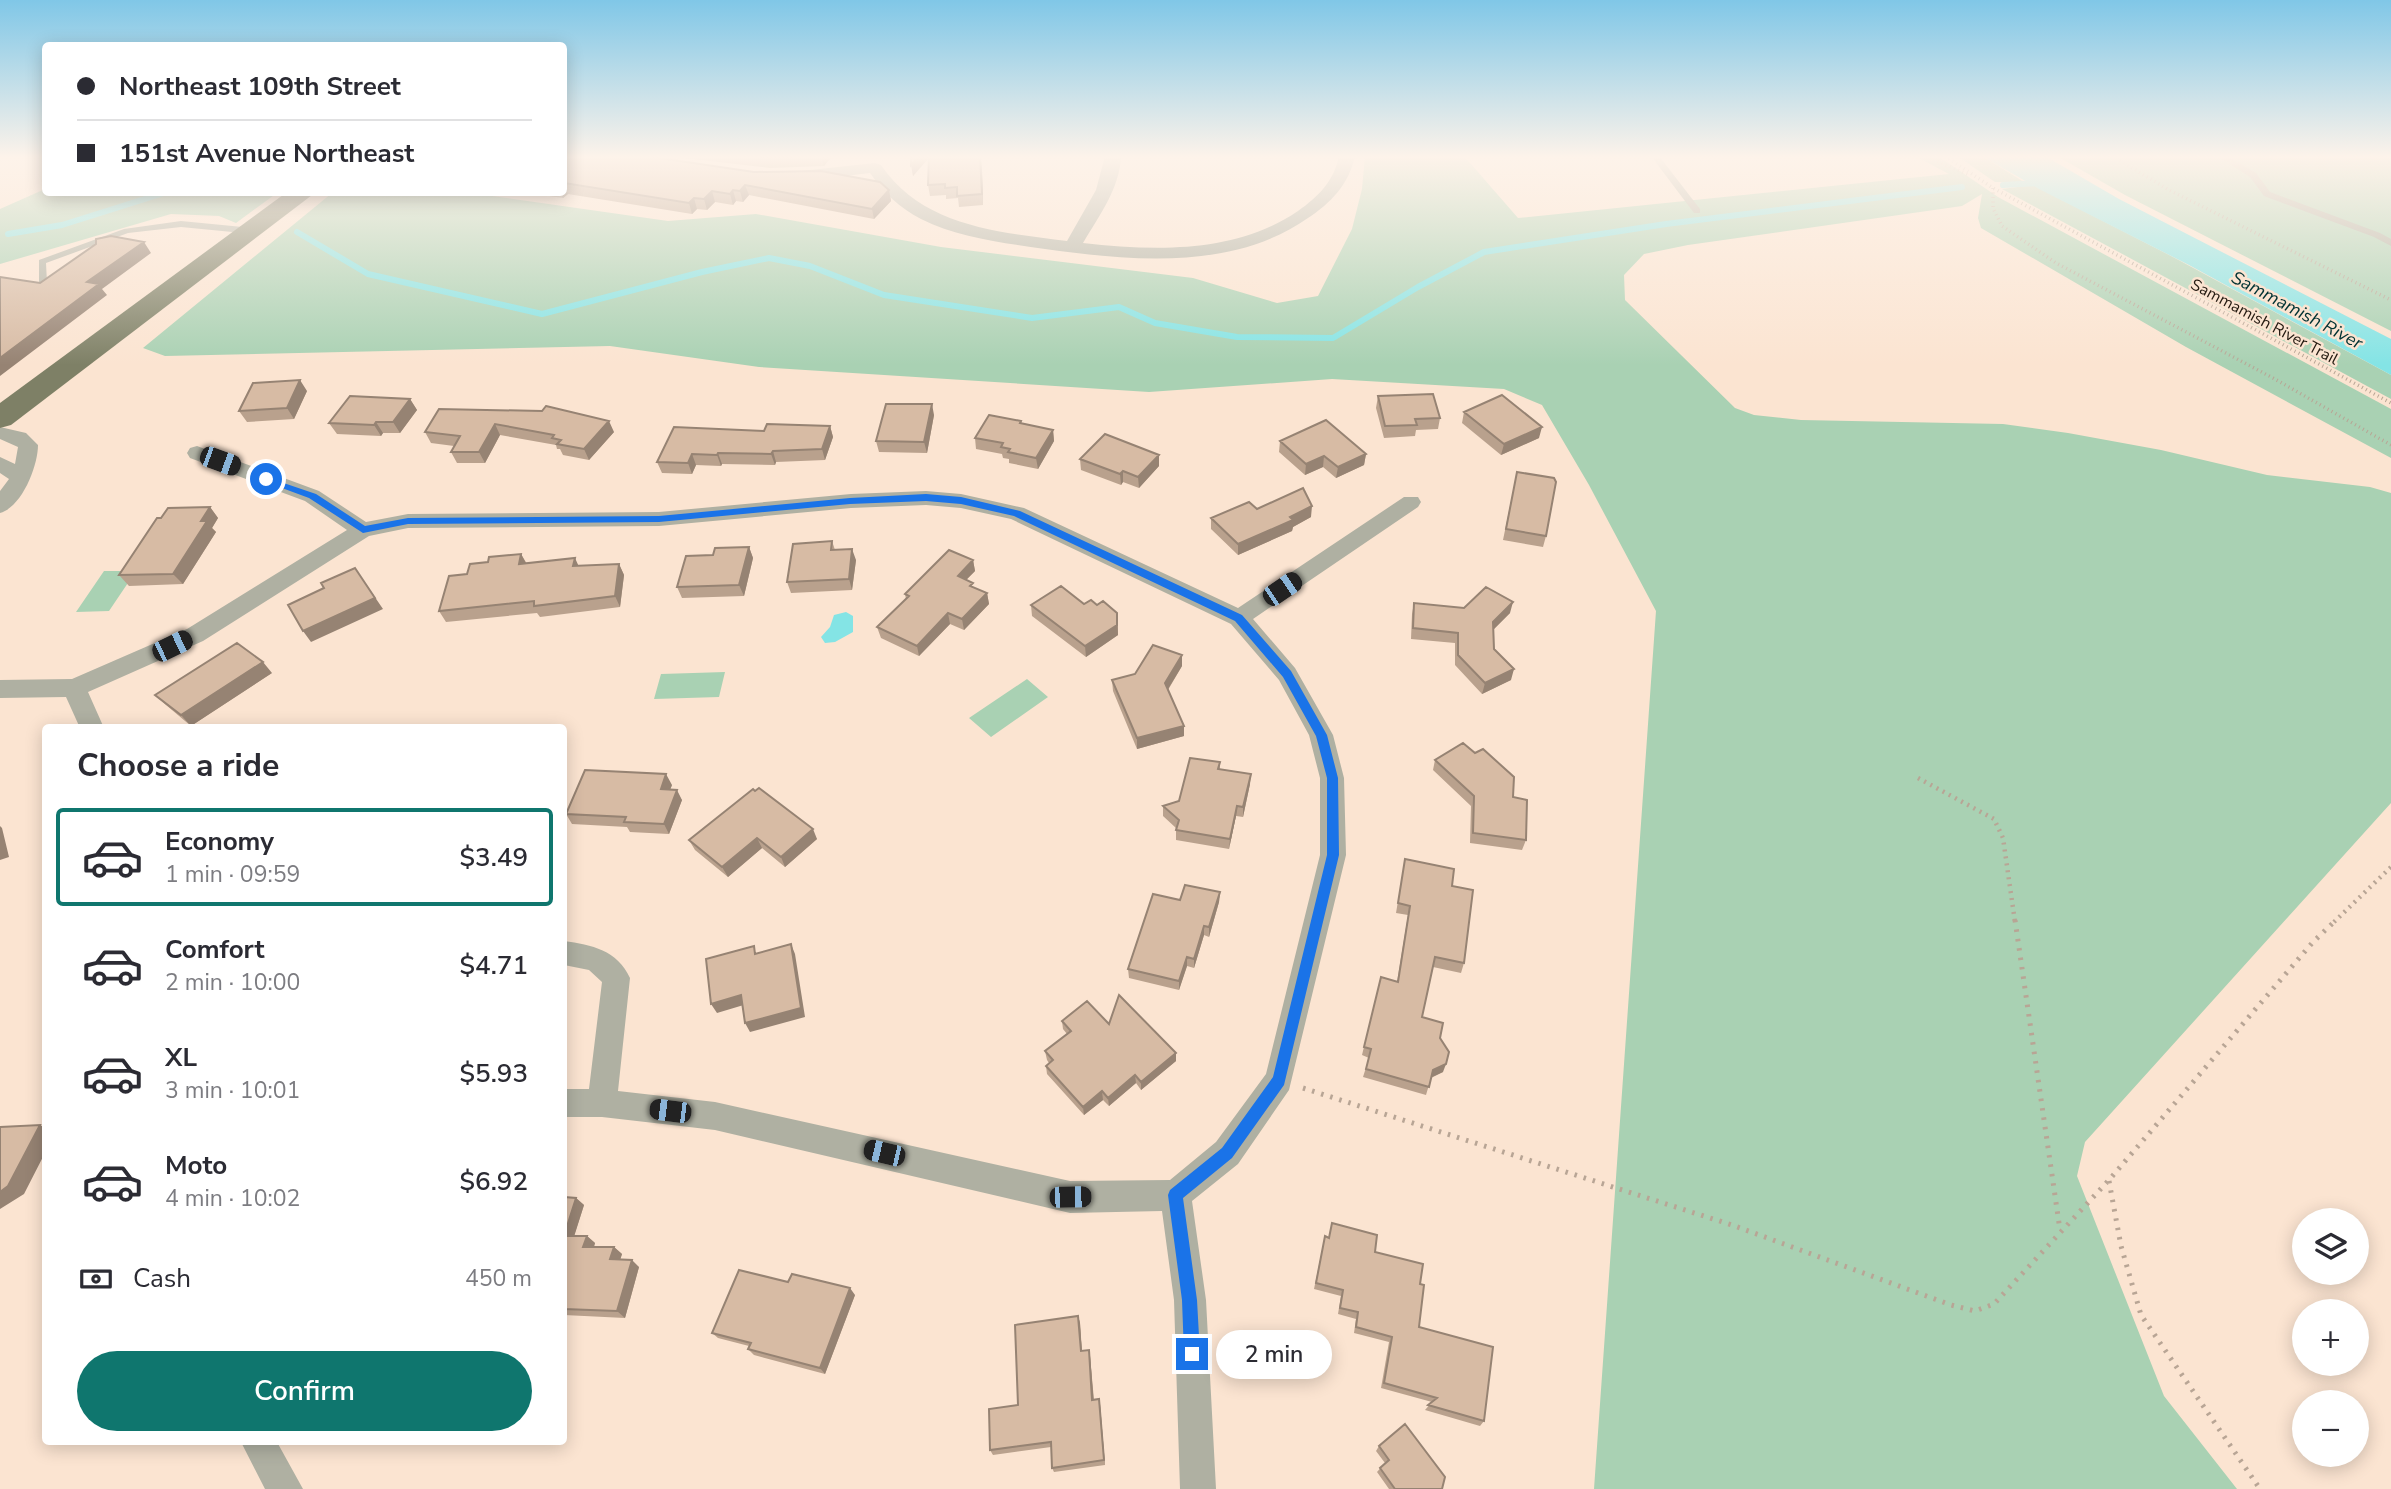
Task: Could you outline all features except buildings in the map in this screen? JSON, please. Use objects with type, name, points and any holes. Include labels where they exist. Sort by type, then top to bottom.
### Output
[{"type":"main road","points":[[0,418],[260,225]]},
{"type":"street","points":[[956,225],[991,235],[1128,255],[1213,249],[1259,237],[1286,225]]},
{"type":"street","points":[[1072,248],[1084,225]]},
{"type":"street","points":[[0,433],[19,438],[28,445],[29,458],[22,478],[0,506]]},
{"type":"street","points":[[197,453],[313,496],[363,530]]},
{"type":"street","points":[[0,464],[22,478]]},
{"type":"street","points":[[0,689],[74,688],[195,635],[363,530],[408,521],[659,519],[850,501],[926,498],[961,501],[1017,513],[1238,618],[1287,674],[1321,735],[1332,778],[1333,855],[1279,1080],[1227,1153],[1175,1195],[1070,1197],[715,1116],[602,1103],[567,1103]]},
{"type":"street","points":[[1238,618],[1411,502]]},
{"type":"street","points":[[74,688],[90,724]]},
{"type":"street","points":[[567,954],[597,959],[616,978],[602,1103]]},
{"type":"street","points":[[1175,1195],[1190,1300],[1198,1489]]},
{"type":"street","points":[[260,1445],[285,1489]]},
{"type":"lane","points":[[43,283],[42,262],[127,231],[170,225]]},
{"type":"lane","points":[[196,225],[253,231]]},
{"type":"lane","points":[[2351,225],[2391,243]]},
{"type":"path","points":[[2002,225],[2056,263],[2273,378],[2391,445]]},
{"type":"path","name":"Sammamish River Trail","points":[[2062,225],[2391,403]]},
{"type":"path","points":[[2241,225],[2391,300]]},
{"type":"path","points":[[1918,778],[1994,818],[2004,838],[2060,1231]]},
{"type":"path","points":[[1279,1080],[1731,1225],[1951,1305],[1975,1311],[1994,1304],[2109,1180],[2314,942],[2391,867]]},
{"type":"path","points":[[2109,1180],[2121,1247],[2141,1315],[2260,1489]]},
{"type":"green space","points":[[0,225],[132,225],[0,264]]},
{"type":"green space","points":[[292,225],[820,225],[941,247],[1193,278],[1277,303],[1318,296],[1353,225],[1825,225],[1644,254],[1624,275],[1625,300],[1735,408],[1754,415],[1801,420],[2003,424],[2161,450],[2267,475],[2370,487],[2391,493],[2391,803],[2085,1142],[2077,1176],[2164,1396],[2237,1489],[1594,1489],[1656,611],[1589,485],[1542,405],[1504,389],[1332,379],[1149,392],[759,367],[610,346],[165,356],[143,348]]},
{"type":"green space","points":[[1980,225],[2051,225],[2391,409],[2391,458],[2186,347]]},
{"type":"green space","points":[[2070,225],[2112,225],[2173,257],[2391,375],[2391,399]]},
{"type":"green space","points":[[2185,225],[2391,225],[2391,331]]},
{"type":"green space","points":[[104,571],[136,571],[109,611],[76,612]]},
{"type":"green space","points":[[725,672],[719,697],[654,699],[661,674]]},
{"type":"green space","points":[[1027,679],[1048,697],[991,737],[969,718]]},
{"type":"water","name":"Sammamish River","points":[[2111,225],[2170,225],[2391,339],[2391,375]]},
{"type":"water","points":[[846,612],[853,616],[853,632],[835,642],[825,643],[821,637],[830,627],[834,615]]},
{"type":"waterway","points":[[8,234],[59,225]]},
{"type":"waterway","points":[[297,232],[368,274],[542,314],[702,272],[769,258],[810,266],[884,295],[1032,318],[1119,307],[1155,323],[1237,337],[1333,338],[1418,287],[1484,252],[1656,225]]},
{"type":"route","points":[[266,479],[313,496],[363,530],[408,521],[659,519],[850,501],[926,498],[961,501],[1017,513],[1238,618],[1287,674],[1321,735],[1332,778],[1333,855],[1279,1080],[1227,1153],[1175,1195],[1190,1300],[1192,1354]]}]
